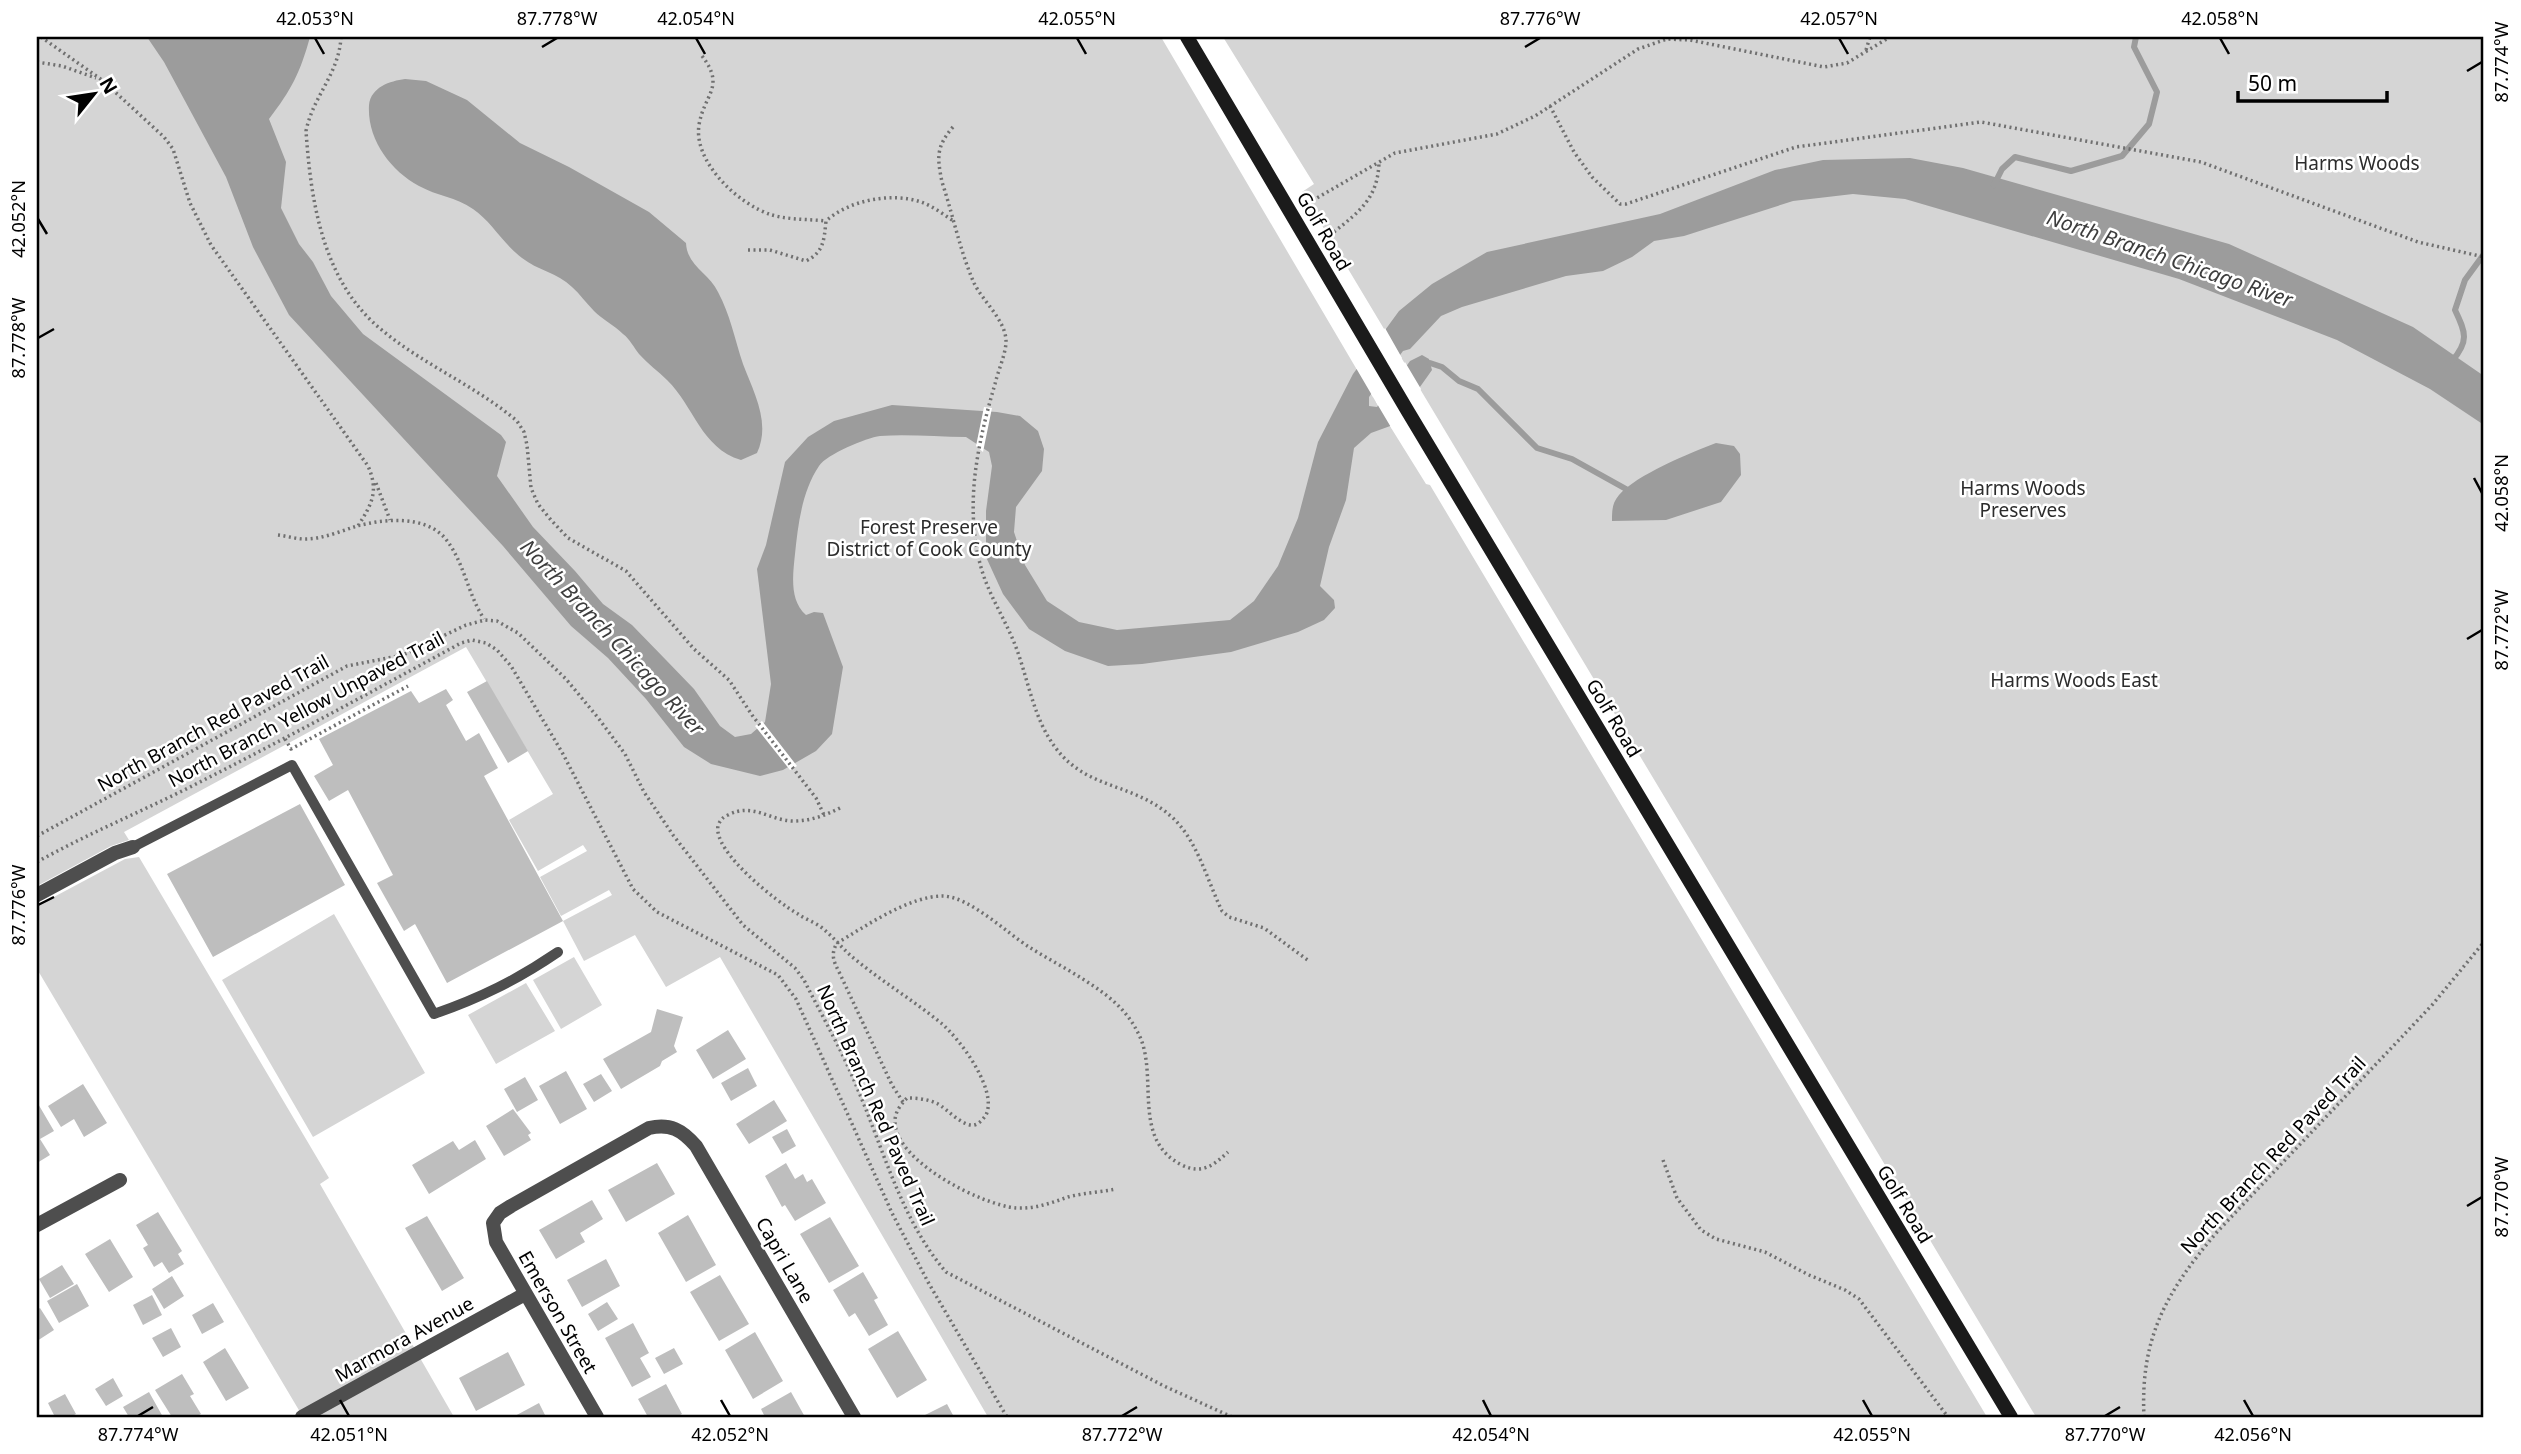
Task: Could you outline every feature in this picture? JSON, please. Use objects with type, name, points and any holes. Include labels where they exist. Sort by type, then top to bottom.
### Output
[{"type":"main road","name":"Golf Road","points":[[1187,37],[1407,410],[2011,1417]]},
{"type":"street","points":[[37,895],[115,853],[133,847]]},
{"type":"street","name":"Capri Lane","points":[[494,1223],[500,1213],[649,1128],[661,1125],[676,1128],[687,1135],[696,1146],[854,1417]]},
{"type":"street","points":[[37,1225],[120,1180]]},
{"type":"street","name":"Emerson Street","points":[[494,1223],[496,1242],[597,1417]]},
{"type":"street","name":"Marmora Avenue","points":[[302,1417],[525,1294]]},
{"type":"lane","points":[[133,847],[292,765],[433,1014],[490,993],[519,978],[558,952]]},
{"type":"path","points":[[41,37],[102,80],[144,116],[173,149],[190,203],[211,245],[354,444],[375,481],[390,520]]},
{"type":"path","points":[[341,37],[334,70],[308,117],[306,131],[316,215],[343,283],[365,315],[382,331],[517,421],[524,432],[531,488],[538,504],[568,538],[626,571],[694,649],[729,680],[752,715],[816,797],[824,815]]},
{"type":"path","points":[[1866,50],[1870,37]]},
{"type":"path","points":[[1291,213],[1395,153],[1497,134],[1550,106],[1638,49],[1667,40],[1690,40],[1824,67],[1847,63],[1890,37]]},
{"type":"path","points":[[702,56],[712,69],[714,78],[701,115],[698,141],[701,153],[731,190],[752,206],[789,219],[825,221],[856,204],[906,198],[924,203],[955,222]]},
{"type":"path","points":[[37,62],[62,66],[102,80]]},
{"type":"path","points":[[1550,106],[1574,152],[1592,177],[1620,204],[1796,147],[1981,122],[2201,162],[2418,242],[2484,257]]},
{"type":"path","points":[[953,127],[941,141],[939,165],[974,283],[1003,328],[1006,343],[976,465],[972,501],[977,550],[985,579],[1017,649],[1042,724],[1051,742],[1068,763],[1085,775],[1156,806],[1172,818],[1195,848],[1222,911],[1229,917],[1264,928],[1309,961]]},
{"type":"path","points":[[1334,232],[1363,209],[1379,181],[1379,162]]},
{"type":"path","points":[[748,250],[770,250],[806,261],[816,256],[823,247],[825,221]]},
{"type":"path","points":[[358,526],[371,503],[375,481]]},
{"type":"path","points":[[278,535],[306,539],[390,520],[431,527],[443,536],[455,552],[474,603],[485,620]]},
{"type":"path","name":"North Branch Red Paved Trail","points":[[37,836],[347,666],[403,655],[466,625],[485,620],[496,621],[518,634],[566,678],[625,754],[644,792],[673,835],[743,925],[795,968],[804,980],[858,1088],[917,1230],[933,1258],[946,1272],[1164,1386],[1232,1417]]},
{"type":"path","name":"North Branch Yellow Unpaved Trail","points":[[37,862],[88,833],[126,819],[285,739],[461,643],[472,640],[486,643],[497,650],[511,667],[563,754],[634,889],[657,912],[778,975],[796,999],[892,1213],[928,1282],[1007,1417]]},
{"type":"path","points":[[285,739],[291,749],[408,685]]},
{"type":"path","points":[[840,808],[824,815],[793,821],[750,809],[734,811],[722,817],[718,825],[718,836],[741,867],[760,885],[796,914],[819,926],[853,958],[943,1025],[975,1065],[988,1099],[987,1113],[976,1125],[967,1124],[937,1104],[907,1098],[895,1118],[895,1128],[902,1143],[930,1170],[987,1202],[1016,1208],[1039,1207],[1070,1196],[1116,1189]]},
{"type":"path","points":[[903,1102],[892,1085],[832,958],[833,949],[837,943],[887,914],[913,903],[944,896],[957,899],[1101,991],[1130,1019],[1145,1046],[1148,1061],[1148,1113],[1153,1132],[1173,1160],[1186,1167],[1201,1170],[1213,1166],[1228,1152]]},
{"type":"path","name":"North Branch Red Paved Trail","points":[[2144,1417],[2145,1367],[2151,1338],[2175,1285],[2190,1264],[2217,1232],[2433,1004],[2484,942]]},
{"type":"path","points":[[1663,1160],[1677,1198],[1701,1230],[1716,1239],[1765,1252],[1859,1299],[1948,1417]]},
{"type":"green space","name":"Forest Preserve District of Cook County","points":[[37,37],[1161,37],[1393,431],[1426,484],[1430,485],[1987,1417],[988,1417],[720,957],[666,987],[635,935],[584,961],[563,921],[612,895],[609,890],[561,916],[540,877],[587,851],[583,845],[538,871],[509,820],[553,794],[466,647],[124,832],[129,840],[111,846],[37,886]]},
{"type":"green space","name":"Harms Woods East","points":[[1223,37],[2484,37],[2484,1417],[2036,1417],[1302,192],[1314,184]]},
{"type":"green space","points":[[139,857],[329,1178],[320,1184],[454,1417],[303,1417],[37,969],[37,906],[125,859]]},
{"type":"green space","points":[[334,914],[425,1073],[313,1137],[222,980]]},
{"type":"green space","points":[[574,957],[602,1005],[561,1029],[533,980]]},
{"type":"green space","points":[[526,983],[555,1031],[496,1064],[468,1015]]},
{"type":"water","name":"North Branch Chicago River","points":[[147,37],[310,37],[294,80],[269,119],[286,162],[281,208],[299,244],[313,262],[331,296],[363,334],[501,435],[506,442],[497,476],[533,527],[603,604],[632,625],[694,689],[720,726],[735,737],[751,734],[765,722],[771,684],[757,569],[766,545],[785,462],[808,437],[834,421],[892,405],[1020,416],[1038,431],[1044,449],[1042,471],[1016,507],[1014,532],[1025,565],[1047,601],[1079,622],[1117,630],[1230,620],[1254,601],[1278,566],[1298,518],[1318,442],[1353,374],[1399,311],[1432,284],[1487,252],[1660,214],[1775,170],[1823,160],[1910,158],[1963,168],[2229,244],[2413,327],[2484,376],[2484,425],[2430,389],[2337,340],[2179,279],[1905,199],[1853,194],[1793,201],[1684,236],[1654,241],[1632,257],[1603,271],[1566,276],[1462,307],[1441,316],[1410,349],[1403,351],[1369,397],[1369,406],[1377,407],[1410,361],[1422,355],[1429,359],[1432,370],[1393,425],[1371,433],[1354,448],[1346,500],[1329,547],[1320,586],[1334,600],[1335,608],[1324,620],[1298,632],[1231,652],[1108,666],[1065,651],[1029,629],[1003,594],[986,557],[986,511],[992,466],[989,452],[966,437],[902,435],[874,437],[838,452],[823,461],[808,486],[799,520],[793,578],[797,602],[806,615],[823,613],[843,667],[832,734],[816,751],[783,770],[760,776],[711,764],[684,747],[646,699],[608,658],[571,626],[503,546],[289,315],[253,247],[226,177],[164,62]]},
{"type":"water","points":[[405,79],[426,81],[467,100],[520,143],[649,212],[686,243],[690,258],[714,285],[722,300],[756,397],[762,419],[761,442],[757,453],[741,460],[716,446],[667,380],[572,287],[522,258],[473,209],[419,186],[390,162],[376,141],[369,118],[369,105],[377,89]]},
{"type":"water","points":[[1716,443],[1734,446],[1740,454],[1741,475],[1721,502],[1666,520],[1612,521],[1615,501],[1627,487],[1664,465]]},
{"type":"pier","points":[[1385,328],[1402,358],[1373,397],[1356,368]]},
{"type":"pier","points":[[1405,362],[1421,389],[1392,429],[1376,402]]},
{"type":"pier","points":[[984,407],[992,408],[983,452],[976,446]]},
{"type":"pier","points":[[762,721],[797,766],[790,770],[755,726]]},
{"type":"building","points":[[487,681],[528,751],[508,763],[467,692]]},
{"type":"building","points":[[446,689],[453,700],[446,705],[466,741],[479,733],[498,768],[484,776],[563,921],[447,983],[415,924],[404,931],[377,883],[393,875],[348,790],[329,801],[314,776],[333,765],[319,739],[411,691],[419,703]]},
{"type":"building","points":[[300,804],[345,885],[213,957],[167,874]]},
{"type":"building","points":[[657,1009],[683,1017],[674,1046],[677,1052],[662,1061],[660,1066],[621,1089],[603,1059],[651,1032]]},
{"type":"building","points":[[728,1030],[746,1059],[713,1079],[696,1050]]},
{"type":"building","points":[[748,1068],[757,1086],[731,1101],[721,1083]]},
{"type":"building","points":[[566,1071],[587,1109],[560,1124],[539,1086]]},
{"type":"building","points":[[601,1074],[612,1091],[594,1102],[583,1084]]},
{"type":"building","points":[[525,1077],[538,1100],[517,1112],[504,1089]]},
{"type":"building","points":[[83,1084],[107,1123],[84,1137],[74,1119],[61,1127],[48,1106]]},
{"type":"building","points":[[774,1100],[787,1121],[749,1144],[736,1124]]},
{"type":"building","points":[[37,1102],[54,1131],[40,1139],[50,1155],[37,1163]]},
{"type":"building","points":[[513,1109],[531,1133],[528,1135],[531,1140],[504,1156],[486,1126]]},
{"type":"building","points":[[787,1129],[796,1146],[782,1154],[772,1137]]},
{"type":"building","points":[[475,1140],[486,1159],[429,1194],[412,1165],[453,1141],[459,1150]]},
{"type":"building","points":[[657,1163],[675,1194],[626,1222],[608,1190]]},
{"type":"building","points":[[786,1163],[795,1179],[803,1174],[807,1182],[812,1179],[826,1203],[795,1221],[785,1205],[782,1207],[765,1176]]},
{"type":"building","points":[[592,1200],[603,1219],[580,1233],[585,1242],[556,1259],[539,1230]]},
{"type":"building","points":[[158,1212],[182,1251],[178,1254],[184,1264],[169,1273],[162,1262],[154,1267],[143,1248],[148,1245],[136,1225]]},
{"type":"building","points":[[688,1215],[716,1265],[686,1282],[658,1233]]},
{"type":"building","points":[[427,1216],[464,1278],[442,1291],[405,1228]]},
{"type":"building","points":[[830,1217],[859,1266],[829,1283],[800,1234]]},
{"type":"building","points":[[110,1239],[133,1277],[109,1292],[85,1254]]},
{"type":"building","points":[[606,1259],[620,1286],[582,1307],[567,1280]]},
{"type":"building","points":[[62,1265],[74,1284],[50,1298],[39,1279]]},
{"type":"building","points":[[863,1272],[878,1298],[874,1300],[888,1325],[869,1336],[855,1313],[849,1317],[833,1290]]},
{"type":"building","points":[[720,1275],[749,1324],[719,1341],[690,1292]]},
{"type":"building","points":[[172,1276],[184,1296],[164,1309],[152,1289]]},
{"type":"building","points":[[77,1284],[89,1306],[59,1323],[47,1301]]},
{"type":"building","points":[[152,1295],[162,1315],[143,1325],[133,1305]]},
{"type":"building","points":[[607,1302],[618,1319],[598,1331],[588,1314]]},
{"type":"building","points":[[213,1303],[224,1322],[202,1334],[192,1315]]},
{"type":"building","points":[[40,1308],[54,1330],[37,1341],[37,1310]]},
{"type":"building","points":[[633,1323],[649,1353],[640,1358],[651,1377],[632,1387],[605,1338]]},
{"type":"building","points":[[171,1328],[181,1347],[163,1357],[152,1338]]},
{"type":"building","points":[[898,1331],[927,1380],[897,1398],[868,1349]]},
{"type":"building","points":[[755,1332],[783,1381],[753,1399],[725,1350]]},
{"type":"building","points":[[225,1348],[249,1388],[226,1401],[203,1362]]},
{"type":"building","points":[[674,1348],[683,1364],[664,1374],[655,1358]]},
{"type":"building","points":[[508,1352],[525,1385],[476,1411],[459,1378]]},
{"type":"building","points":[[182,1374],[194,1394],[190,1396],[201,1414],[195,1417],[172,1417],[155,1390]]},
{"type":"building","points":[[113,1378],[123,1396],[106,1406],[95,1389]]},
{"type":"building","points":[[666,1384],[682,1414],[676,1417],[648,1417],[638,1399]]},
{"type":"building","points":[[149,1392],[163,1417],[129,1417],[123,1407]]},
{"type":"building","points":[[791,1392],[805,1417],[765,1417],[761,1409]]},
{"type":"building","points":[[65,1394],[76,1414],[70,1417],[55,1417],[48,1403]]},
{"type":"building","points":[[539,1403],[546,1417],[513,1417]]},
{"type":"building","points":[[947,1404],[954,1417],[921,1417]]},
{"type":"waterway","points":[[1994,185],[2002,169],[2015,157],[2071,171],[2122,156],[2149,124],[2157,92],[2134,47],[2136,37]]},
{"type":"waterway","points":[[2452,361],[2461,348],[2464,337],[2455,310],[2465,280],[2484,254]]},
{"type":"waterway","points":[[1430,363],[1442,367],[1459,381],[1478,389],[1537,448],[1572,459],[1626,489]]},
{"type":"park label","name":"Harms Woods","points":[[2357,163]]},
{"type":"park label","name":"Harms Woods Preserves","points":[[2023,499]]}]
